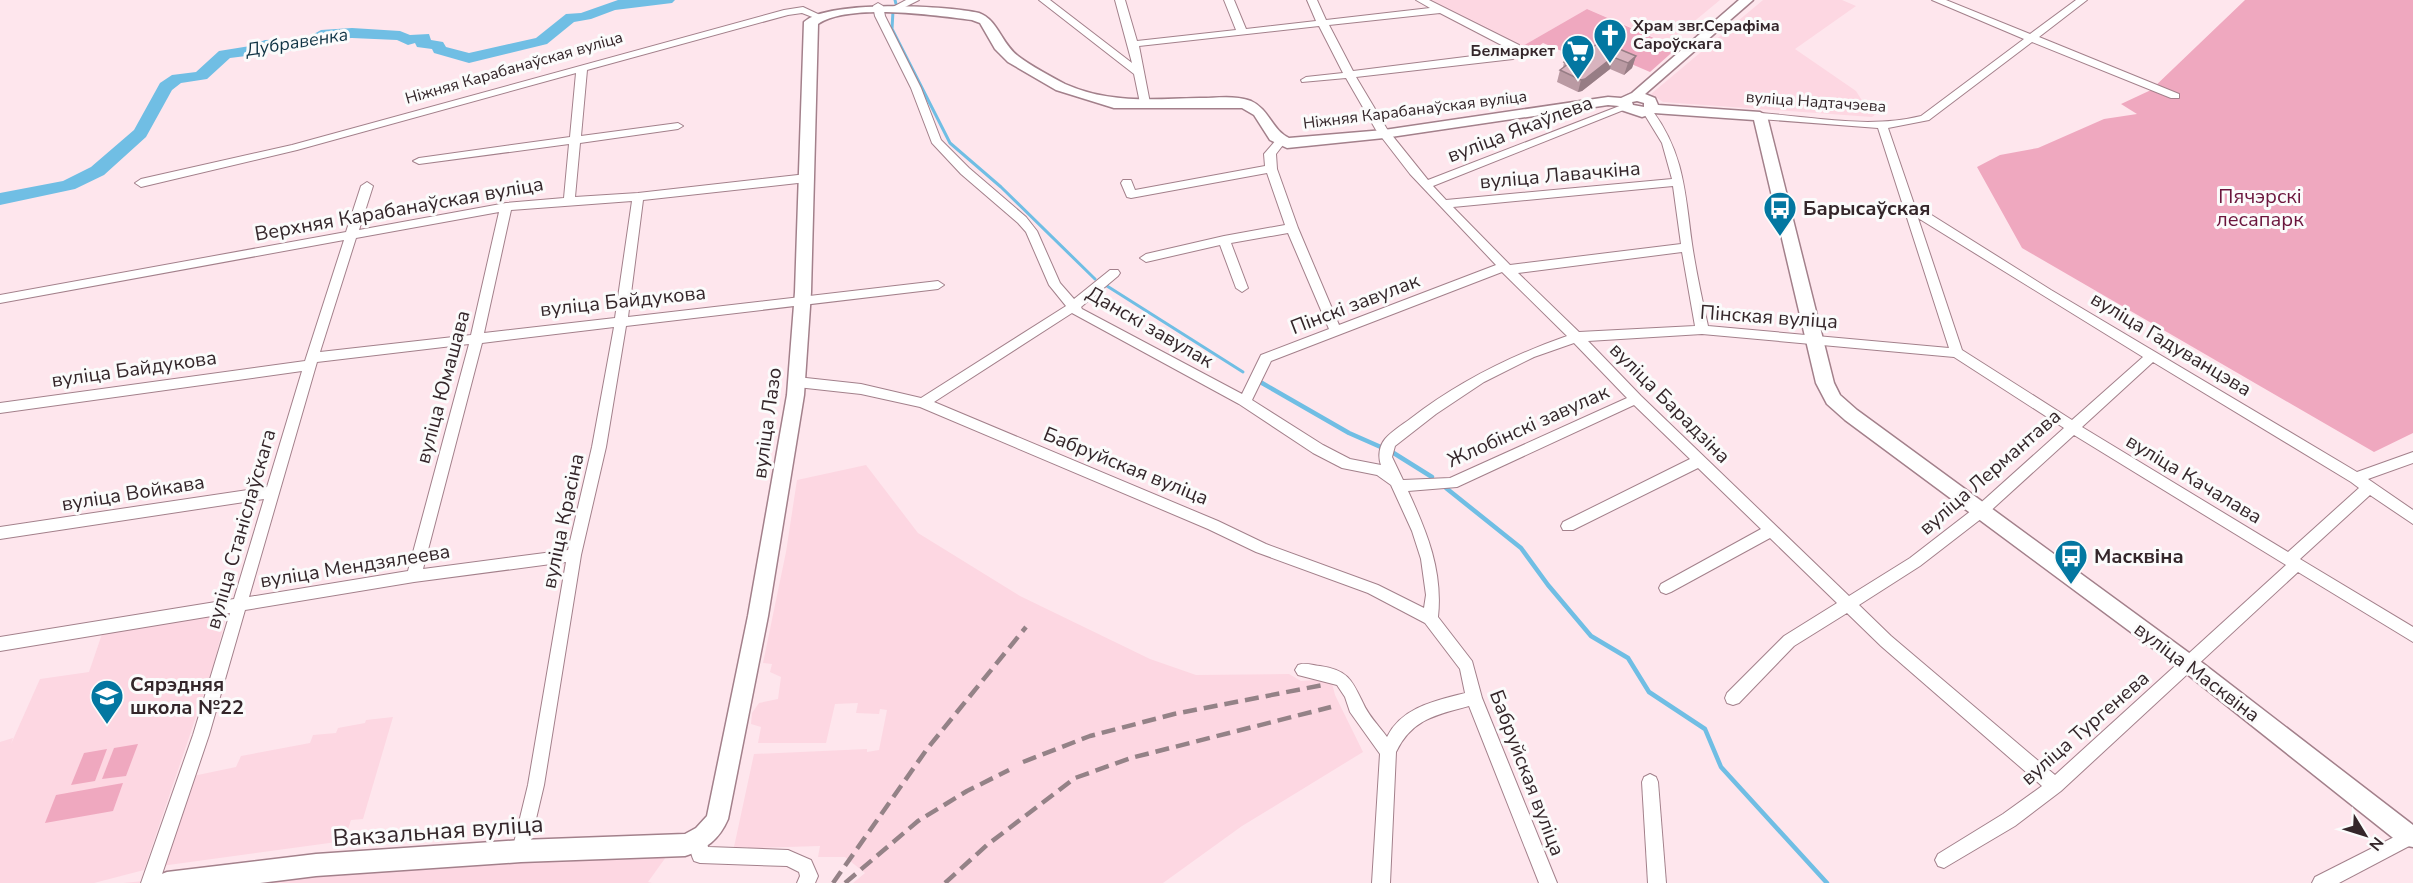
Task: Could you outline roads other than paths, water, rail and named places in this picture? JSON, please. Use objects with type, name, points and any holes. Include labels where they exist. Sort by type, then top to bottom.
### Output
[{"type":"main road","points":[[1629,102],[1678,57],[1747,0]]},
{"type":"main road","name":"Ніжняя Карабанаўская вуліца","points":[[810,8],[878,6],[974,16],[985,20],[1000,46],[1013,58],[1050,81],[1114,104],[1246,104],[1259,112],[1275,137],[1281,141],[1298,143],[1384,134],[1608,101],[1629,102]]},
{"type":"main road","name":"вуліца Лазо","points":[[705,836],[717,819],[749,676],[797,382],[807,177],[810,8]]},
{"type":"main road","points":[[1629,102],[1650,101],[1650,111]]},
{"type":"main road","name":"вуліца Надтачэева","points":[[1650,111],[1760,116]]},
{"type":"main road","name":"вуліца Масквіна","points":[[1760,116],[1813,340],[1825,383],[1833,399],[1851,415],[2188,664],[2412,837]]},
{"type":"main road","name":"Вакзальная вуліца","points":[[167,883],[316,866],[521,851],[685,845],[705,836]]},
{"type":"street","name":"Ніжняя Карабанаўская вуліца","points":[[897,7],[914,0]]},
{"type":"street","points":[[1044,0],[1137,72]]},
{"type":"street","points":[[1120,0],[1133,44],[1145,103]]},
{"type":"street","points":[[1229,0],[1242,32]]},
{"type":"street","name":"вуліца Барадзіна","points":[[1312,0],[1349,75],[1384,134],[1444,204],[1505,269],[1848,606],[2055,786]]},
{"type":"street","points":[[1306,80],[1513,56],[1518,52],[1515,47],[1421,0]]},
{"type":"street","points":[[1937,0],[2175,96]]},
{"type":"street","name":"вуліца Надтачэева","points":[[1760,116],[1882,125],[1911,123],[1925,118],[2082,0]]},
{"type":"street","name":"Данскі завулак","points":[[878,6],[880,16],[916,88],[936,141],[965,171],[1022,220],[1031,231],[1055,285],[1078,312],[1161,359],[1244,401],[1318,449],[1347,464],[1381,470],[1399,486]]},
{"type":"street","name":"Ніжняя Карабанаўская вуліца","points":[[141,183],[293,148],[810,8]]},
{"type":"street","points":[[1133,44],[1442,10]]},
{"type":"street","points":[[569,201],[573,141],[582,69]]},
{"type":"street","name":"вуліца Якаўлева","points":[[1427,184],[1629,102]]},
{"type":"street","points":[[1650,111],[1675,158],[1687,247],[1702,330]]},
{"type":"street","points":[[1882,125],[1957,353]]},
{"type":"street","points":[[419,161],[678,126]]},
{"type":"street","points":[[1281,141],[1270,154],[1271,169],[1292,228],[1336,332]]},
{"type":"street","points":[[1127,183],[1131,194],[1271,169]]},
{"type":"street","name":"Верхняя Карабанаўская вуліца","points":[[0,299],[349,238],[506,207],[639,197],[807,177]]},
{"type":"street","name":"вуліца Лавачкіна","points":[[1444,204],[1680,182]]},
{"type":"street","name":"вуліца Станіслаўскага","points":[[150,883],[201,735],[311,361],[367,186]]},
{"type":"street","name":"вуліца Красіна","points":[[521,851],[536,785],[574,555],[599,447],[621,321],[639,197]]},
{"type":"street","name":"вуліца Гадуванцэва","points":[[1908,206],[2046,293],[2356,478],[2413,518]]},
{"type":"street","name":"вуліца Юмашава","points":[[414,576],[477,337],[506,207]]},
{"type":"street","points":[[1146,258],[1224,240],[1292,228]]},
{"type":"street","points":[[1224,240],[1242,288]]},
{"type":"street","name":"Пінскі завулак","points":[[1244,401],[1253,388],[1257,369],[1266,358],[1505,269],[1687,247]]},
{"type":"street","points":[[923,403],[1073,307],[1114,273]]},
{"type":"street","name":"вуліца Байдукова","points":[[0,408],[477,337],[938,285]]},
{"type":"street","name":"Пінская вуліца","points":[[1399,486],[1386,457],[1389,443],[1407,427],[1479,379],[1529,354],[1577,338],[1702,330],[1957,353]]},
{"type":"street","name":"вуліца Качалава","points":[[1957,353],[2072,427],[2413,635]]},
{"type":"street","name":"вуліца Лермантава","points":[[1733,698],[1789,641],[1915,562],[1981,512],[2153,355]]},
{"type":"street","name":"Бабруйская вуліца","points":[[797,382],[861,389],[923,403],[1213,525],[1261,548],[1373,589],[1430,618],[1467,666],[1474,699],[1548,883]]},
{"type":"street","name":"Жлобінскі завулак","points":[[1399,486],[1452,483],[1635,399]]},
{"type":"street","points":[[2356,478],[2413,457]]},
{"type":"street","points":[[1568,526],[1699,461]]},
{"type":"street","points":[[1399,486],[1419,531],[1428,560],[1433,595],[1430,618]]},
{"type":"street","name":"вуліца Тургенева","points":[[1944,860],[2009,820],[2055,786],[2188,664],[2369,487]]},
{"type":"street","name":"вуліца Войкава","points":[[0,532],[272,492]]},
{"type":"street","points":[[1666,588],[1771,531]]},
{"type":"street","name":"вуліца Мендзялеева","points":[[0,644],[414,576],[574,555]]},
{"type":"street","points":[[1303,670],[1328,674],[1342,680],[1352,694],[1356,708],[1388,752]]},
{"type":"street","points":[[1381,883],[1388,752],[1395,736],[1420,712],[1474,699]]},
{"type":"street","points":[[1650,782],[1656,883]]},
{"type":"street","points":[[705,836],[700,855],[788,858],[805,866],[809,876],[806,883]]},
{"type":"street","points":[[2321,883],[2412,837]]},
{"type":"waterway","name":"Дубравенка","points":[[0,199],[69,185],[98,171],[140,133],[166,86],[178,79],[202,75],[225,54],[254,50],[265,45],[295,46],[310,43],[321,35],[352,33],[400,36],[408,40],[423,37],[423,44],[437,45],[440,50],[469,58],[541,41],[571,17],[586,16],[618,4],[667,0]]},
{"type":"waterway","points":[[895,0],[896,4]]},
{"type":"waterway","points":[[893,11],[892,29],[950,143],[1001,187],[1095,279]]},
{"type":"waterway","points":[[1107,286],[1243,372]]},
{"type":"waterway","points":[[1262,383],[1349,433],[1383,448]]},
{"type":"waterway","points":[[1392,452],[1432,477]]},
{"type":"waterway","points":[[1446,488],[1521,548],[1548,585],[1591,636],[1628,658],[1649,692],[1705,729],[1721,767],[1827,883]]},
{"type":"railway","points":[[833,883],[927,749],[1026,627]]},
{"type":"railway","points":[[1023,762],[1090,736],[1174,714],[1323,685]]},
{"type":"railway","points":[[945,883],[987,845],[1075,778],[1131,758],[1331,707]]},
{"type":"railway","points":[[845,883],[918,821],[967,791],[1009,770]]},
{"type":"place","name":"Храм звг.Серафіма Сароўскага","points":[[1610,64]]},
{"type":"place","name":"Белмаркет","points":[[1578,80]]},
{"type":"place","name":"Барысаўская","points":[[1780,237]]},
{"type":"place","name":"Масквіна","points":[[2071,585]]},
{"type":"place","name":"Сярэдняя школа №22","points":[[107,725]]},
{"type":"park label","name":"Пячэрскі лесапарк","points":[[2260,208]]}]
